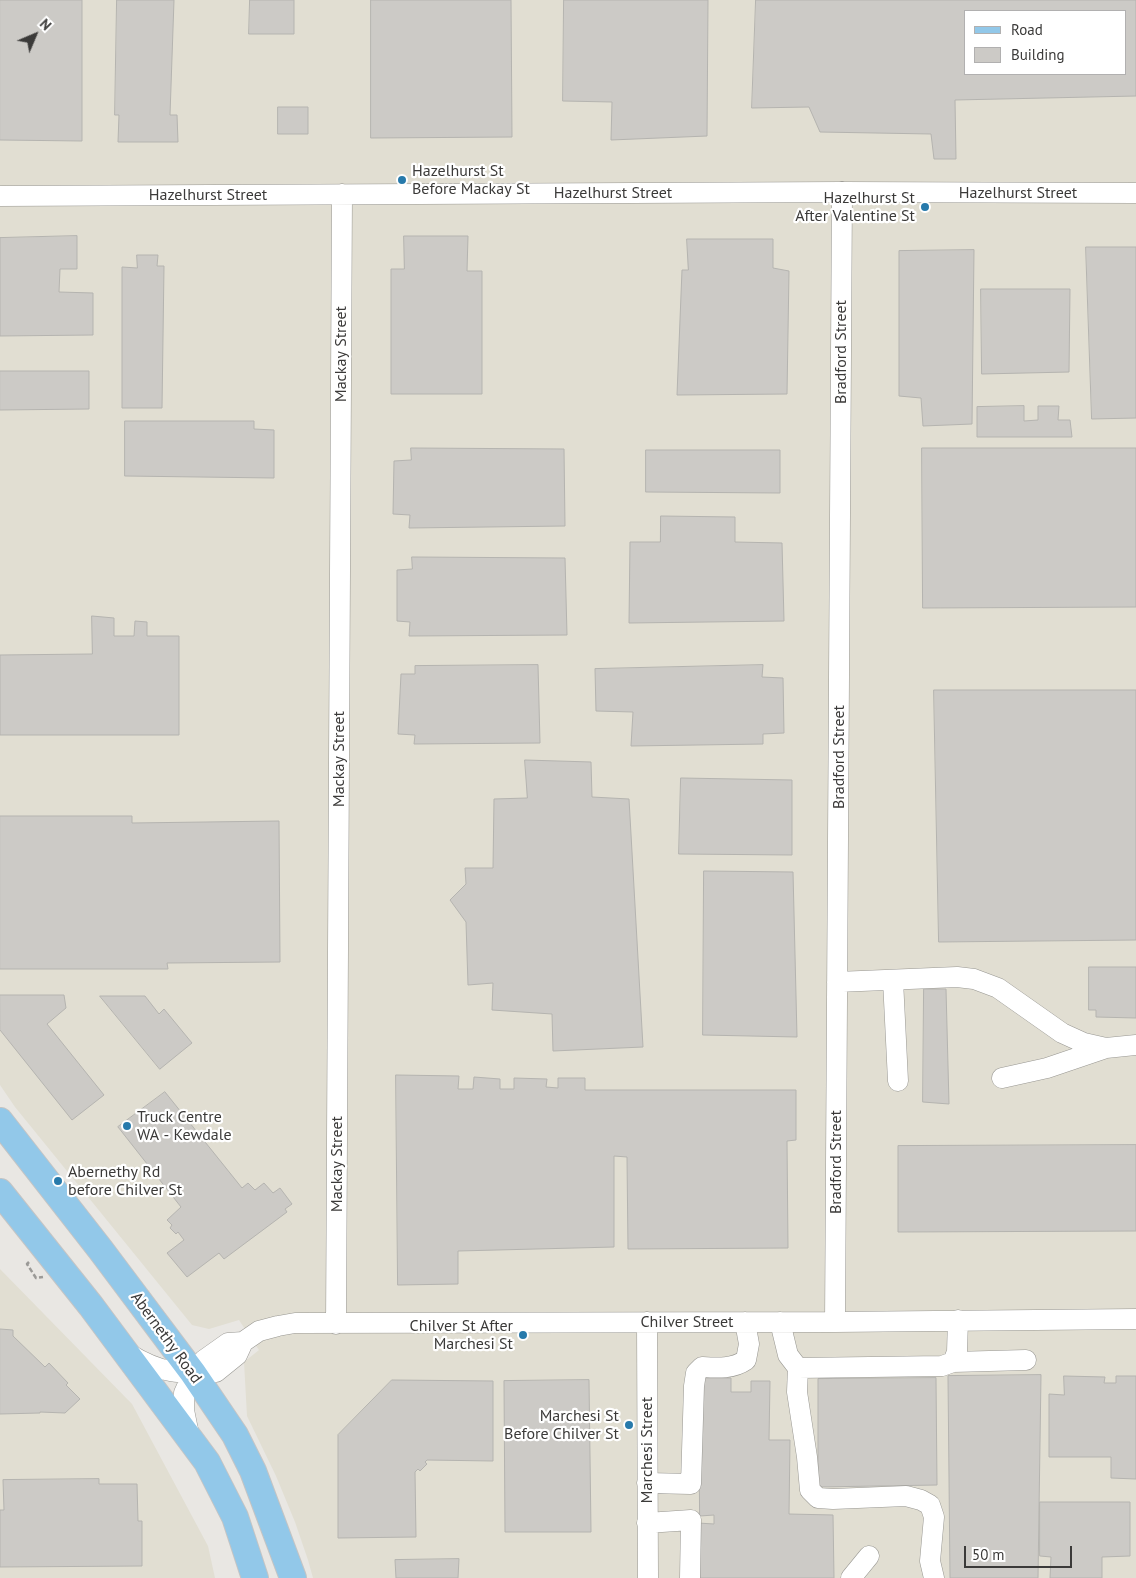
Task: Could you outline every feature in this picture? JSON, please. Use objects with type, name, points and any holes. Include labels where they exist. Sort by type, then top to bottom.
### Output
[{"type":"main road","name":"Abernethy Road","points":[[0,1121],[98,1246],[193,1373],[235,1435],[254,1471],[293,1578]]},
{"type":"main road","points":[[0,1192],[91,1306],[207,1462],[235,1517],[255,1578]]},
{"type":"main road","points":[[91,1306],[100,1297],[103,1284],[104,1266],[98,1246]]},
{"type":"street","name":"Hazelhurst Street","points":[[0,196],[842,192],[1136,193]]},
{"type":"street","name":"Bradford Street","points":[[835,1322],[842,192]]},
{"type":"street","name":"Mackay Street","points":[[336,1324],[342,194]]},
{"type":"street","points":[[837,982],[957,977],[974,979],[998,988],[1062,1033],[1084,1043],[1106,1048]]},
{"type":"street","points":[[894,980],[898,1081]]},
{"type":"street","points":[[1002,1078],[1047,1068],[1106,1048],[1136,1045]]},
{"type":"street","name":"Chilver Street","points":[[124,1350],[155,1368],[170,1372],[193,1373],[216,1372],[237,1355],[243,1342],[258,1331],[295,1323],[835,1322],[1136,1319]]},
{"type":"street","points":[[953,1362],[957,1352],[958,1320]]},
{"type":"street","name":"Marchesi Street","points":[[646,1322],[648,1578]]},
{"type":"street","points":[[647,1483],[691,1484],[696,1373],[702,1367],[720,1368],[738,1365],[746,1360],[749,1344],[745,1322]]},
{"type":"street","points":[[780,1322],[788,1355],[798,1368],[797,1392],[810,1490],[818,1498],[906,1496],[921,1500],[930,1505],[934,1517],[930,1561],[934,1578]]},
{"type":"street","points":[[798,1368],[942,1366],[953,1362],[1026,1360]]},
{"type":"street","points":[[189,1437],[184,1410],[184,1393],[193,1373]]},
{"type":"street","points":[[648,1523],[690,1520],[690,1578]]},
{"type":"street","points":[[851,1578],[869,1556]]},
{"type":"shaded area","points":[[0,0],[1136,0],[1136,1578],[313,1578],[295,1522],[276,1476],[247,1416],[244,1362],[259,1350],[239,1320],[209,1329],[192,1325],[15,1107],[0,1085]]},
{"type":"shaded area","points":[[0,1269],[132,1404],[208,1546],[215,1578],[0,1578]]},
{"type":"building","points":[[0,0],[82,0],[82,141],[0,140]]},
{"type":"building","points":[[117,0],[174,0],[170,115],[177,115],[178,142],[118,142],[119,115],[115,115]]},
{"type":"building","points":[[250,0],[294,0],[294,34],[249,34]]},
{"type":"building","points":[[371,0],[511,0],[512,137],[371,138]]},
{"type":"building","points":[[564,0],[708,0],[707,136],[611,140],[612,102],[563,101]]},
{"type":"building","points":[[756,0],[1136,0],[1136,96],[955,100],[956,159],[934,159],[931,134],[820,132],[809,107],[752,108]]},
{"type":"building","points":[[278,107],[308,107],[308,134],[278,134]]},
{"type":"building","points":[[77,236],[77,269],[60,269],[59,292],[93,293],[93,335],[0,336],[0,238]]},
{"type":"building","points":[[404,236],[468,236],[467,271],[482,271],[482,394],[391,394],[391,269],[404,269]]},
{"type":"building","points":[[687,239],[773,239],[773,268],[789,271],[787,394],[677,395],[682,270],[688,270]]},
{"type":"building","points":[[1086,247],[1136,247],[1136,418],[1092,419]]},
{"type":"building","points":[[974,250],[972,424],[923,426],[921,398],[899,396],[899,251]]},
{"type":"building","points":[[137,255],[158,255],[157,266],[164,266],[162,408],[122,408],[122,267],[137,268]]},
{"type":"building","points":[[981,289],[1070,289],[1069,372],[982,374]]},
{"type":"building","points":[[0,371],[89,371],[89,409],[0,410]]},
{"type":"building","points":[[1024,406],[1024,421],[1038,420],[1038,406],[1059,406],[1058,420],[1070,420],[1072,437],[977,437],[977,407]]},
{"type":"building","points":[[125,421],[254,421],[254,429],[274,430],[274,478],[125,476]]},
{"type":"building","points":[[411,448],[564,449],[565,526],[409,528],[410,515],[393,514],[394,461],[411,460]]},
{"type":"building","points":[[922,448],[1136,448],[1136,607],[923,608]]},
{"type":"building","points":[[646,450],[780,450],[780,493],[646,492]]},
{"type":"building","points":[[661,516],[735,517],[735,542],[782,543],[784,621],[629,623],[630,542],[660,542]]},
{"type":"building","points":[[412,557],[565,558],[567,635],[409,636],[410,622],[397,621],[397,570],[412,569]]},
{"type":"building","points":[[92,616],[114,618],[114,636],[134,636],[135,621],[147,622],[147,636],[179,636],[179,735],[0,735],[0,655],[92,654]]},
{"type":"building","points":[[538,665],[540,743],[414,744],[415,735],[398,734],[401,674],[415,674],[415,666]]},
{"type":"building","points":[[763,665],[762,677],[783,678],[784,733],[763,734],[763,744],[631,746],[633,712],[596,711],[595,669]]},
{"type":"building","points":[[934,690],[1136,690],[1136,940],[939,942]]},
{"type":"building","points":[[525,760],[591,762],[592,797],[629,799],[643,1047],[553,1051],[552,1014],[492,1010],[493,983],[468,985],[466,922],[450,900],[466,884],[465,868],[493,868],[494,799],[527,798]]},
{"type":"building","points":[[681,778],[792,780],[792,855],[679,854]]},
{"type":"building","points":[[0,816],[132,816],[132,823],[279,821],[280,962],[167,963],[168,969],[0,969]]},
{"type":"building","points":[[704,871],[793,872],[797,1037],[703,1035]]},
{"type":"building","points":[[1089,967],[1136,967],[1136,1018],[1096,1017],[1096,1010],[1089,1010]]},
{"type":"building","points":[[924,989],[946,989],[949,1104],[923,1102]]},
{"type":"building","points":[[0,995],[64,995],[66,1008],[47,1024],[104,1095],[72,1120],[0,1030]]},
{"type":"building","points":[[100,996],[145,996],[159,1014],[164,1009],[192,1043],[160,1069]]},
{"type":"building","points":[[396,1075],[459,1076],[458,1089],[473,1089],[474,1077],[500,1079],[500,1089],[514,1089],[514,1078],[547,1079],[546,1087],[558,1088],[558,1078],[585,1078],[585,1090],[796,1090],[796,1140],[787,1141],[788,1248],[628,1249],[627,1157],[614,1156],[614,1247],[458,1251],[458,1284],[398,1285]]},
{"type":"building","points":[[165,1092],[242,1188],[248,1183],[255,1190],[264,1183],[273,1193],[280,1188],[292,1204],[285,1209],[287,1212],[224,1259],[219,1253],[187,1277],[167,1253],[184,1240],[178,1232],[176,1234],[170,1228],[172,1225],[167,1220],[181,1207],[118,1127]]},
{"type":"building","points":[[1136,1145],[1136,1231],[898,1232],[898,1146]]},
{"type":"building","points":[[0,1329],[13,1330],[13,1336],[45,1367],[49,1363],[80,1399],[65,1413],[0,1414]]},
{"type":"building","points":[[1041,1375],[1038,1578],[950,1578],[948,1376]]},
{"type":"building","points":[[1064,1376],[1105,1377],[1104,1383],[1116,1383],[1116,1376],[1136,1376],[1136,1479],[1111,1478],[1111,1457],[1049,1457],[1049,1394],[1064,1395]]},
{"type":"building","points":[[699,1378],[731,1378],[731,1392],[751,1392],[751,1381],[770,1381],[769,1440],[790,1440],[789,1514],[833,1515],[834,1578],[698,1578],[698,1523],[714,1524],[714,1515],[700,1516]]},
{"type":"building","points":[[936,1378],[937,1485],[818,1487],[818,1379]]},
{"type":"building","points":[[392,1380],[493,1381],[493,1461],[427,1460],[425,1462],[427,1464],[420,1471],[418,1469],[415,1472],[416,1537],[338,1538],[338,1435]]},
{"type":"building","points":[[589,1380],[591,1532],[505,1532],[504,1381]]},
{"type":"building","points":[[99,1479],[99,1484],[137,1484],[138,1521],[142,1521],[142,1566],[0,1567],[0,1510],[4,1510],[3,1480]]},
{"type":"building","points":[[1040,1502],[1130,1502],[1130,1556],[1102,1557],[1102,1578],[1050,1578],[1051,1557],[1040,1556]]},
{"type":"building","points":[[459,1559],[458,1578],[396,1578],[395,1560]]},
{"type":"place","name":"Hazelhurst St Before Mackay St","points":[[402,180]]},
{"type":"place","name":"Hazelhurst St After Valentine St","points":[[925,207]]},
{"type":"place","name":"Truck Centre WA - Kewdale","points":[[127,1126]]},
{"type":"place","name":"Abernethy Rd before Chilver St","points":[[58,1181]]},
{"type":"place","name":"Chilver St After Marchesi St","points":[[523,1335]]},
{"type":"place","name":"Marchesi St Before Chilver St","points":[[629,1425]]}]
